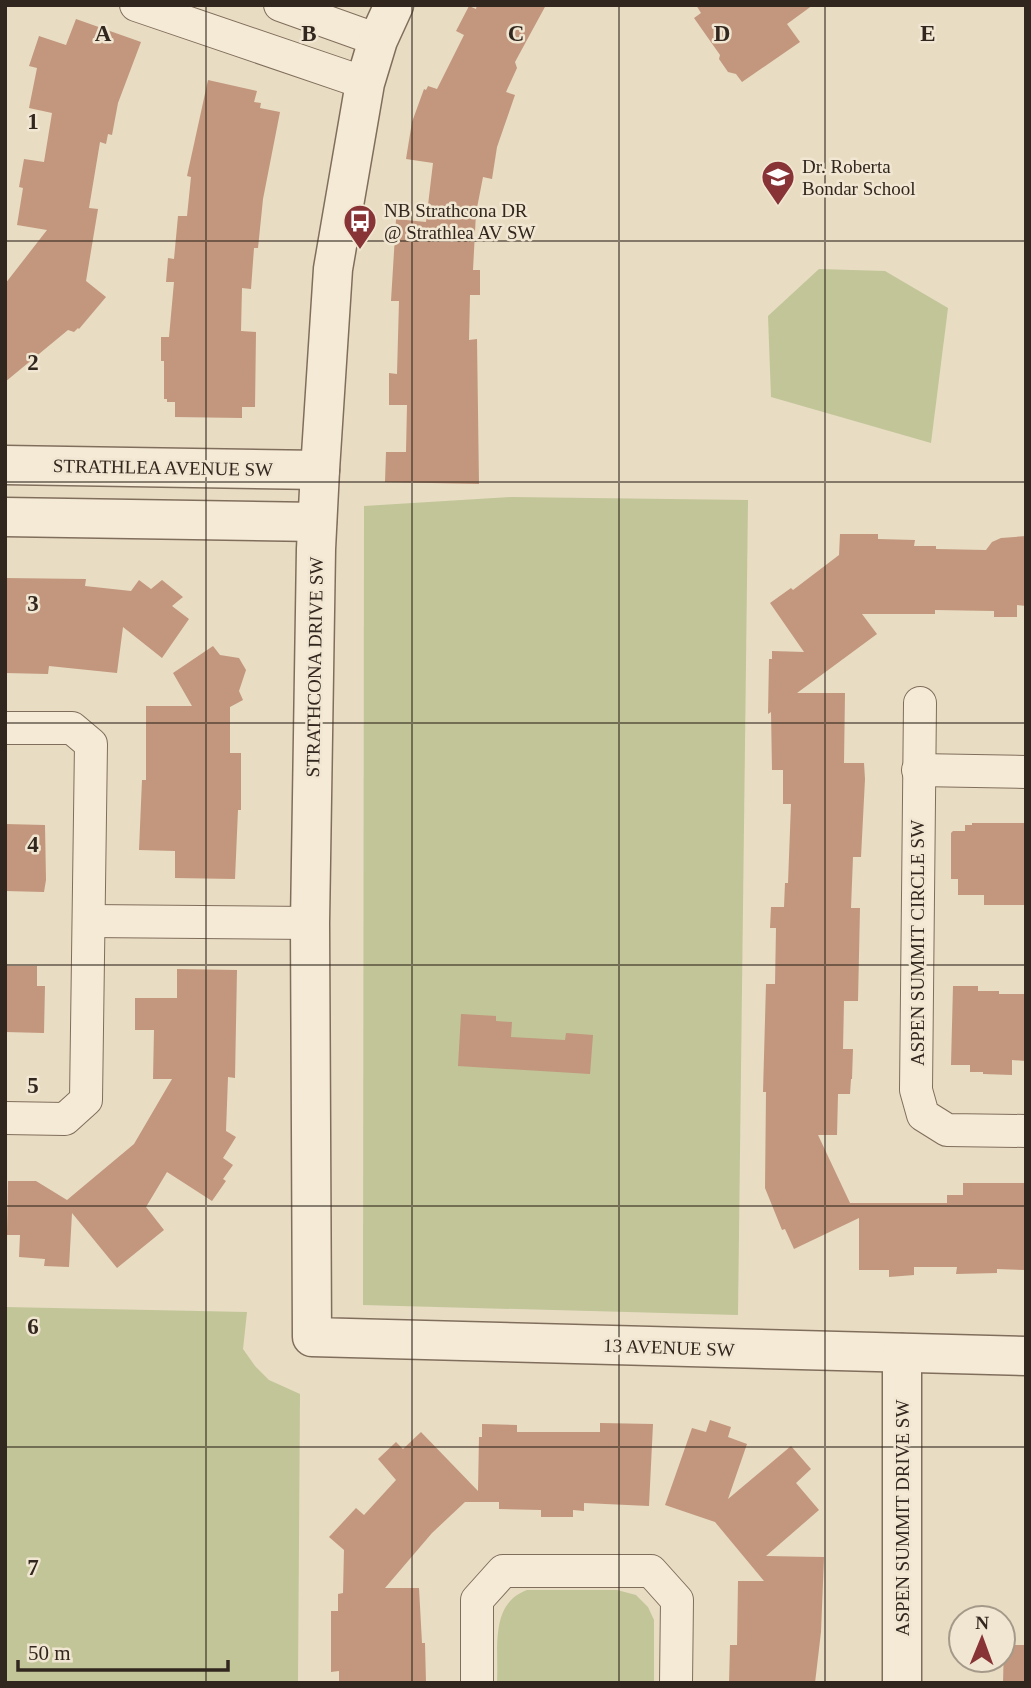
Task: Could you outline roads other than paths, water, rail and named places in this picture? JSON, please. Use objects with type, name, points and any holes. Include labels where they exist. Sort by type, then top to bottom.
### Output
[{"type":"street","points":[[136,5],[365,83]]},
{"type":"street","points":[[280,5],[378,40]]},
{"type":"street","name":"STRATHCONA DRIVE SW","points":[[312,1337],[310,923],[320,470],[333,269],[365,83],[378,40],[394,5]]},
{"type":"street","name":"STRATHLEA AVENUE SW","points":[[5,465],[320,470]]},
{"type":"street","points":[[5,517],[317,522]]},
{"type":"street","name":"ASPEN SUMMIT CIRCLE SW","points":[[920,703],[916,1090],[923,1115],[947,1130],[1026,1131]]},
{"type":"street","points":[[5,727],[72,729],[91,744],[86,1100],[65,1119],[5,1118]]},
{"type":"street","points":[[918,770],[1026,772]]},
{"type":"street","points":[[90,920],[310,923]]},
{"type":"street","name":"13 AVENUE SW","points":[[312,1337],[1026,1356]]},
{"type":"street","name":"ASPEN SUMMIT DRIVE SW","points":[[902,1353],[902,1683]]},
{"type":"street","points":[[477,1683],[477,1600],[503,1571],[651,1571],[677,1600],[676,1683]]},
{"type":"place","name":"Dr. Roberta Bondar School","points":[[778,207]]},
{"type":"place","name":"NB Strathcona DR @ Strathlea AV SW","points":[[360,251]]}]
